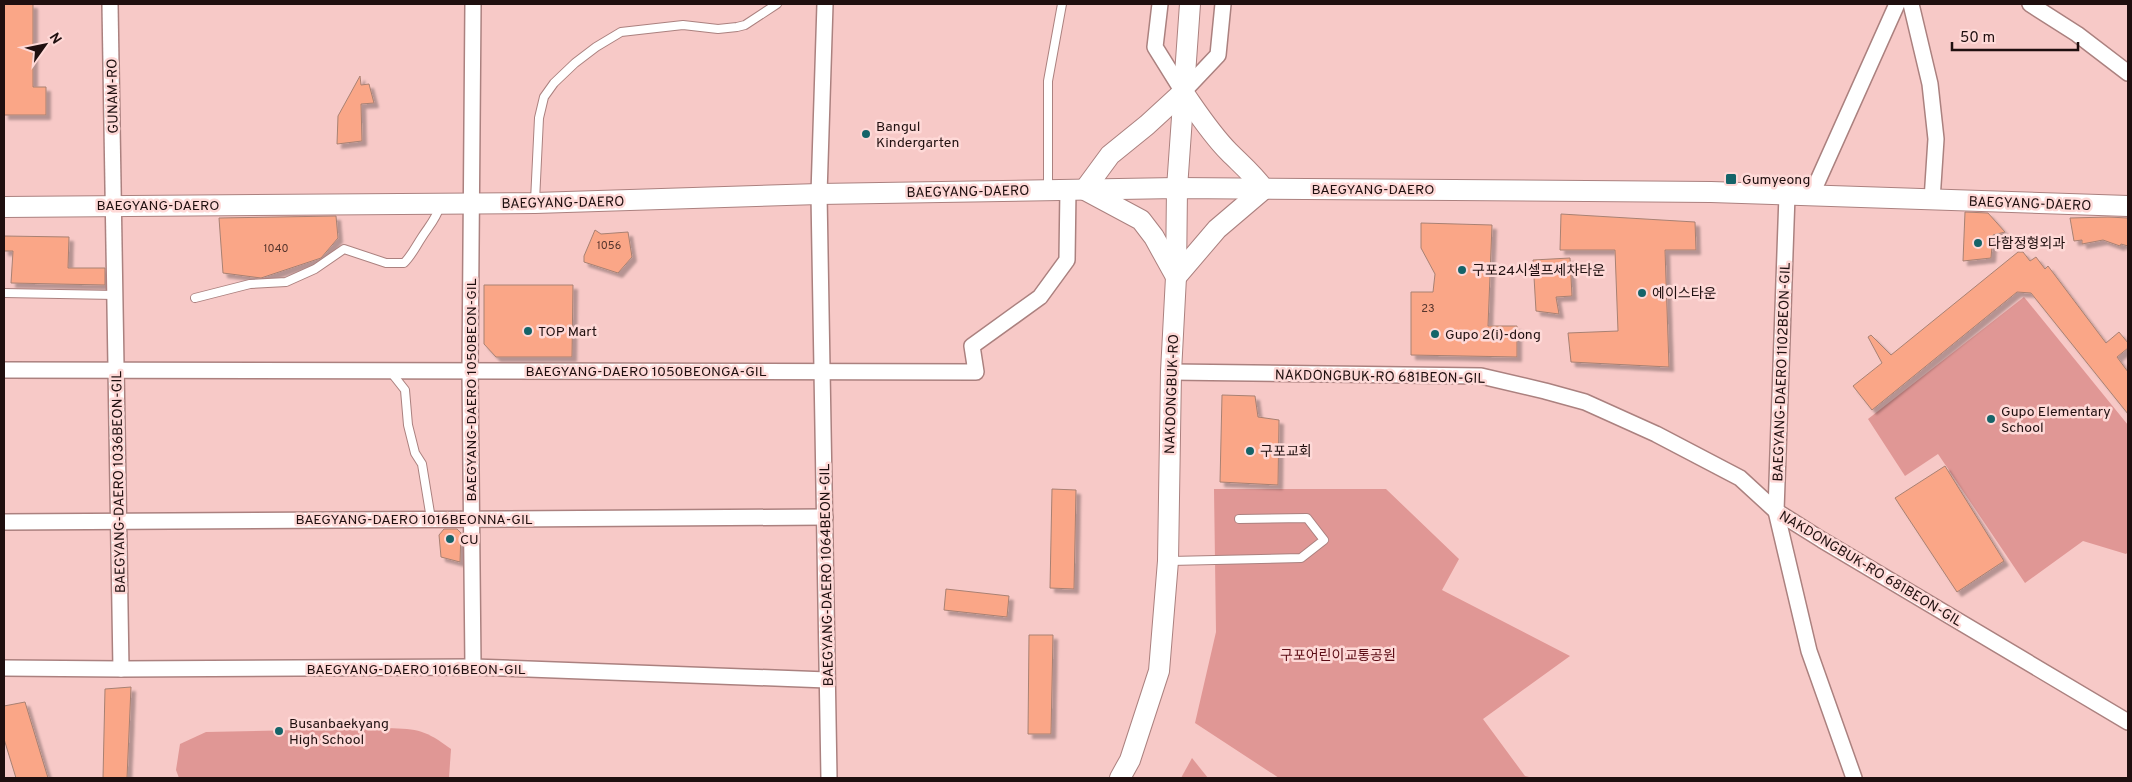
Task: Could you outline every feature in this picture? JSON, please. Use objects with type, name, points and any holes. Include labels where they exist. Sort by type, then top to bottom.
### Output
[{"type":"main road","name":"NAKDONGBUK-RO","points":[[1120,778],[1130,760],[1159,671],[1168,561],[1171,372],[1176,277],[1176,188],[1190,4]]},
{"type":"main road","points":[[1183,92],[1228,152],[1250,171],[1264,189],[1217,228],[1176,277],[1154,236],[1141,220],[1077,189],[1110,156],[1141,131],[1183,92]]},
{"type":"main road","name":"BAEGYANG-DAERO","points":[[4,207],[113,197],[471,204],[820,194],[1176,188],[1540,190],[1787,195],[2128,206]]},
{"type":"street","name":"GUNAM-RO","points":[[110,4],[113,197]]},
{"type":"street","name":"BAEGYANG-DAERO 1050BEON-GIL","points":[[473,667],[470,371],[474,4]]},
{"type":"street","name":"BAEGYANG-DAERO 1064BEON-GIL","points":[[825,4],[820,194],[829,778]]},
{"type":"street","points":[[1160,4],[1155,47],[1183,92],[1218,55],[1223,4]]},
{"type":"street","points":[[1811,196],[1897,4]]},
{"type":"street","points":[[1912,4],[1930,84],[1936,139],[1932,200]]},
{"type":"street","points":[[2030,4],[2077,34],[2128,73]]},
{"type":"street","points":[[822,372],[976,372],[972,346],[1040,296],[1067,260],[1077,189]]},
{"type":"street","name":"BAEGYANG-DAERO 1102BEON-GIL","points":[[1787,195],[1776,511],[1809,652],[1854,778]]},
{"type":"street","name":"BAEGYANG-DAERO 1036BEON-GIL","points":[[113,197],[121,669]]},
{"type":"street","name":"BAEGYANG-DAERO 1050BEONGA-GIL","points":[[4,370],[822,372]]},
{"type":"street","name":"NAKDONGBUK-RO 681BEON-GIL","points":[[1171,372],[1481,376],[1585,402],[1656,434],[1740,478],[1776,511],[2128,722]]},
{"type":"street","name":"BAEGYANG-DAERO 1016BEONNA-GIL","points":[[4,522],[825,517]]},
{"type":"street","name":"BAEGYANG-DAERO 1016BEON-GIL","points":[[4,668],[473,667],[827,680]]},
{"type":"lane","points":[[535,203],[539,118],[544,97],[554,82],[575,63],[596,47],[621,32],[683,25],[718,29],[737,27],[745,25],[777,4]]},
{"type":"lane","points":[[1048,190],[1048,81],[1062,4]]},
{"type":"lane","points":[[195,298],[250,284],[286,282],[315,269],[344,249],[386,263],[404,263],[412,255],[421,238],[437,218],[441,204]]},
{"type":"lane","points":[[4,293],[115,295]]},
{"type":"lane","points":[[390,371],[405,390],[408,425],[415,453],[422,464],[430,520]]},
{"type":"lane","points":[[1168,561],[1301,558],[1324,540],[1307,518],[1239,519]]},
{"type":"green space","points":[[2024,297],[2128,425],[2128,552],[2126,554],[2083,541],[2025,583],[1938,454],[1905,476],[1868,419]]},
{"type":"green space","name":"구포어린이교통공원","points":[[1214,489],[1386,489],[1459,559],[1442,590],[1570,656],[1483,719],[1525,776],[1533,778],[1279,778],[1195,723],[1216,632]]},
{"type":"green space","points":[[387,728],[414,730],[428,734],[451,749],[449,778],[179,778],[176,770],[180,744],[206,732]]},
{"type":"green space","points":[[1192,758],[1208,778],[1181,778]]},
{"type":"building","points":[[4,4],[33,4],[33,87],[46,87],[46,115],[4,115]]},
{"type":"building","points":[[360,76],[361,85],[369,84],[374,103],[361,104],[362,141],[337,144],[338,116]]},
{"type":"building","name":"다함정형외과","points":[[1965,212],[1988,213],[2005,232],[1993,235],[1991,258],[1963,261]]},
{"type":"building","name":"에이스타운","points":[[1561,214],[1695,222],[1696,250],[1665,250],[1669,367],[1571,362],[1568,333],[1618,331],[1615,250],[1560,250]]},
{"type":"building","points":[[336,216],[338,238],[321,258],[261,278],[223,273],[219,218]]},
{"type":"building","points":[[2070,218],[2128,218],[2128,246],[2121,244],[2120,246],[2103,240],[2082,244],[2082,240],[2074,241]]},
{"type":"building","points":[[1421,223],[1492,225],[1488,326],[1517,326],[1517,357],[1411,355],[1411,292],[1433,292],[1435,274],[1421,248]]},
{"type":"building","points":[[595,230],[601,234],[628,232],[632,257],[618,273],[584,262],[584,256]]},
{"type":"building","points":[[4,236],[69,237],[68,268],[105,268],[105,285],[11,283],[13,251],[4,251]]},
{"type":"building","points":[[2018,252],[2023,252],[2030,261],[2036,257],[2045,269],[2048,266],[2106,343],[2119,332],[2128,343],[2128,348],[2117,357],[2128,372],[2128,414],[2031,293],[2017,292],[1872,410],[1853,386],[1882,363],[1868,337],[1871,335],[1891,355]]},
{"type":"building","points":[[1570,258],[1572,296],[1556,297],[1559,314],[1536,311],[1533,260]]},
{"type":"building","name":"TOP Mart","points":[[484,285],[573,285],[572,357],[496,357],[484,344]]},
{"type":"building","name":"구포교회","points":[[1222,395],[1255,396],[1258,417],[1279,420],[1278,485],[1220,482]]},
{"type":"building","points":[[1945,466],[2004,561],[1957,592],[1895,498]]},
{"type":"building","points":[[1052,489],[1076,490],[1074,589],[1050,588]]},
{"type":"building","name":"CU","points":[[444,529],[457,529],[461,533],[460,562],[441,557],[439,535]]},
{"type":"building","points":[[946,589],[1009,596],[1007,617],[944,610]]},
{"type":"building","points":[[1029,635],[1053,635],[1051,734],[1028,734]]},
{"type":"building","points":[[131,687],[127,778],[103,778],[105,689]]},
{"type":"building","points":[[25,702],[48,778],[16,778],[4,739],[4,706]]},
{"type":"place","name":"Bangul Kindergarten","points":[[866,134]]},
{"type":"place","name":"Gumyeong","points":[[1731,179]]},
{"type":"place","name":"다함정형외과","points":[[1978,243]]},
{"type":"place","name":"구포24시셀프세차타운","points":[[1462,270]]},
{"type":"place","name":"에이스타운","points":[[1642,293]]},
{"type":"place","name":"TOP Mart","points":[[528,331]]},
{"type":"place","name":"Gupo 2(i)-dong","points":[[1435,334]]},
{"type":"place","name":"Gupo Elementary School","points":[[1991,419]]},
{"type":"place","name":"구포교회","points":[[1250,451]]},
{"type":"place","name":"CU","points":[[450,539]]},
{"type":"place","name":"Busanbaekyang High School","points":[[279,731]]}]
